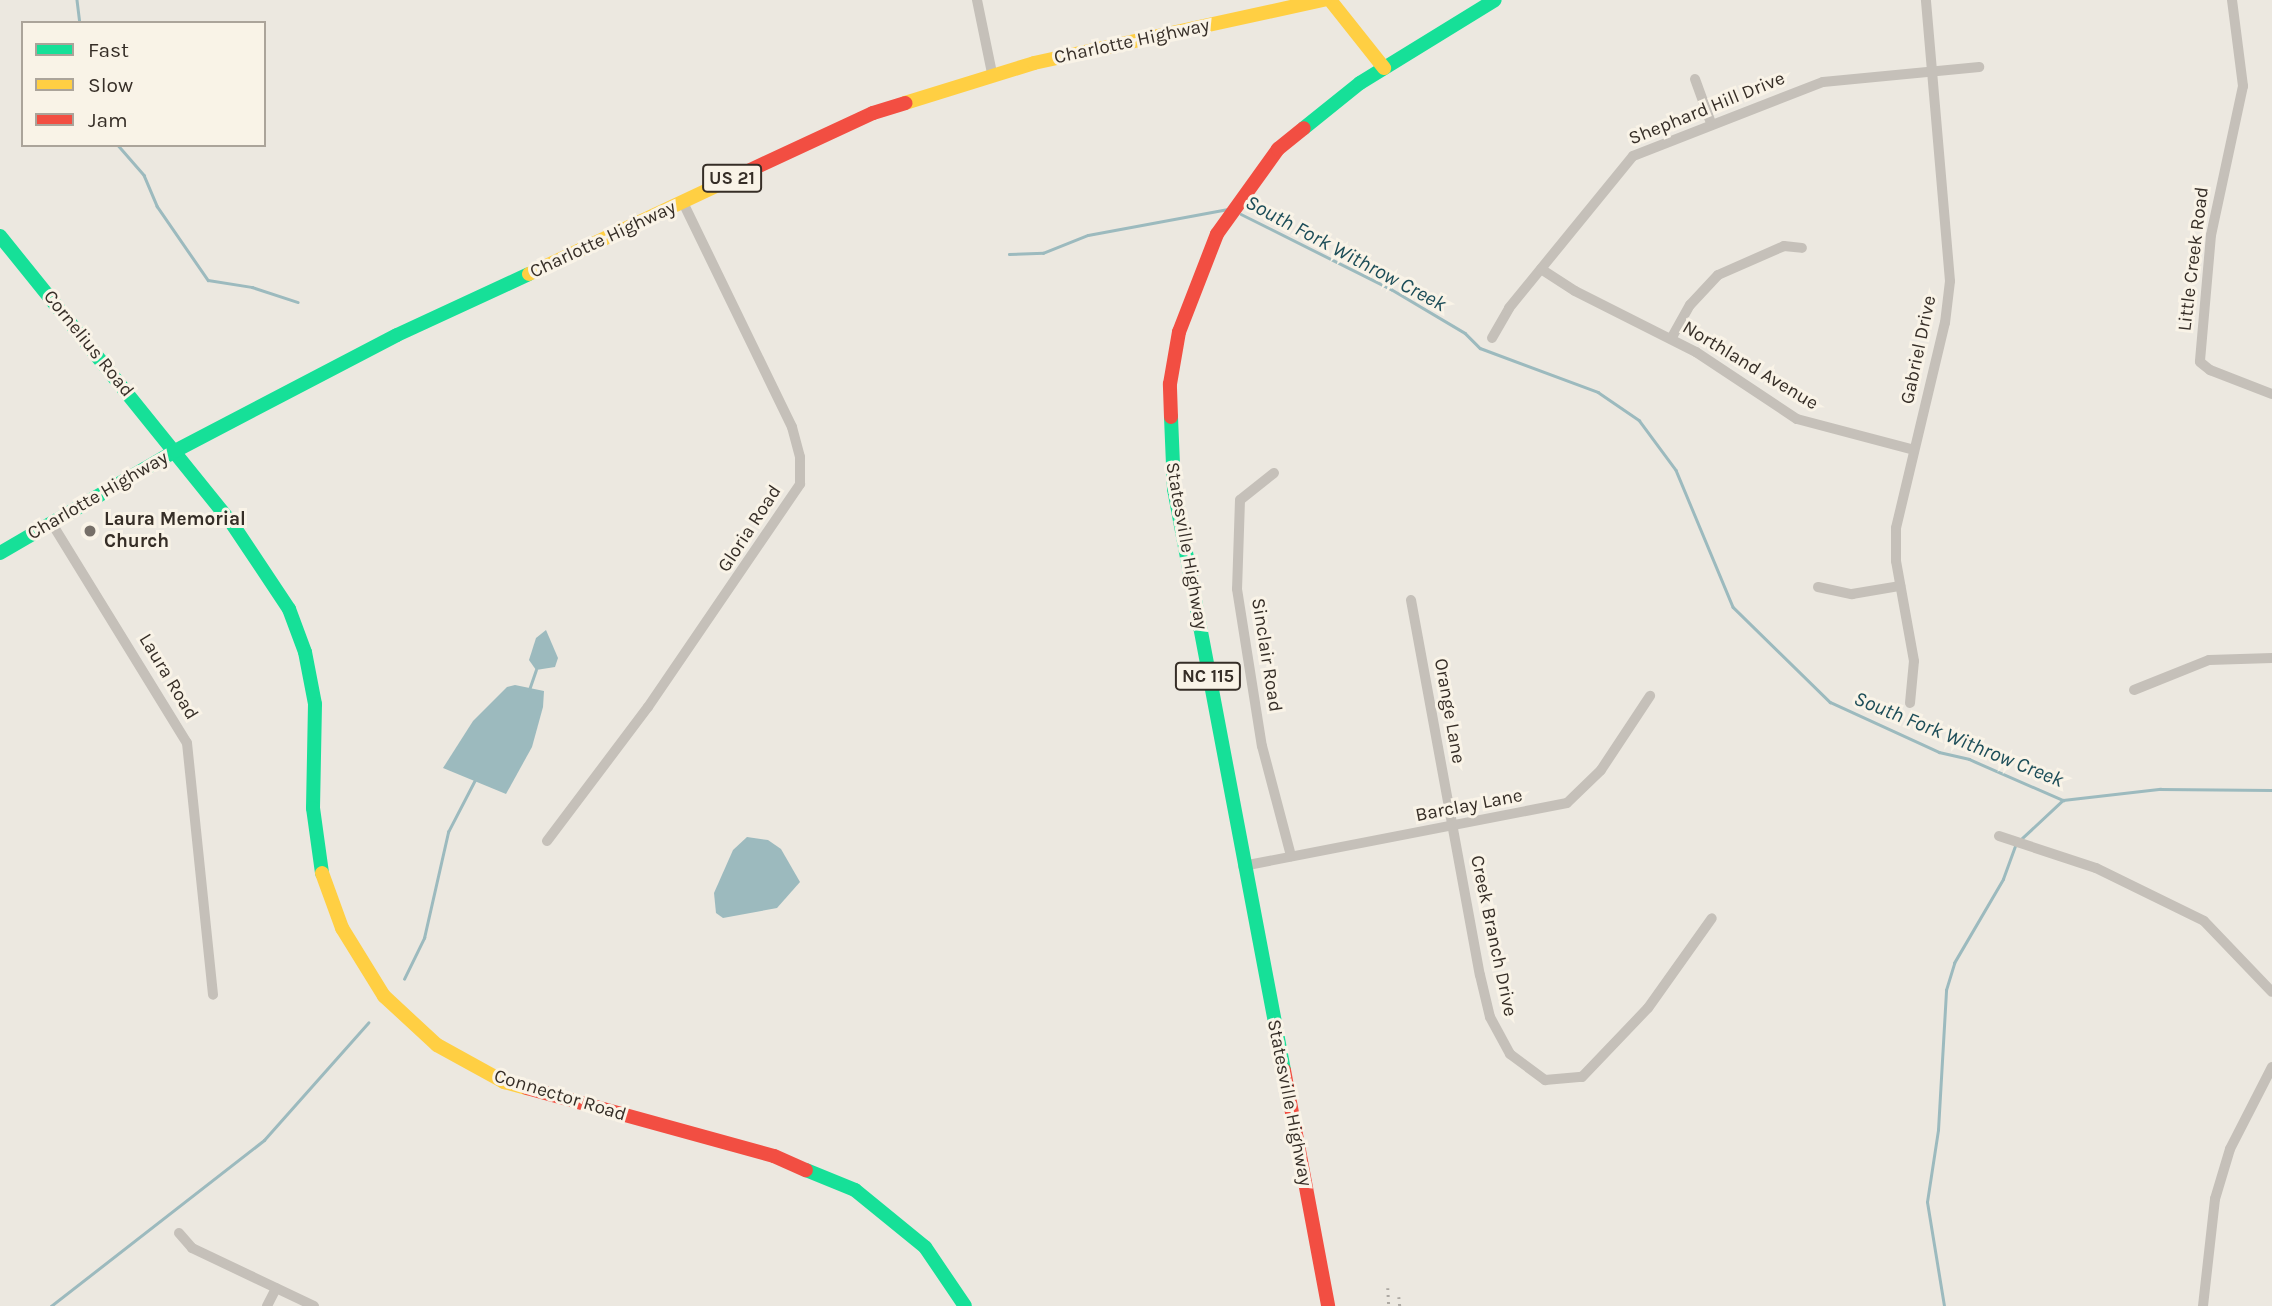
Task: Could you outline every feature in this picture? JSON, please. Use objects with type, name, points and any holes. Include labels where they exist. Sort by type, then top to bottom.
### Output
[{"type":"main road","name":"Charlotte Highway","points":[[0,553],[175,452],[397,335],[861,118],[992,73],[1324,0]]},
{"type":"main road","points":[[1329,0],[1384,68]]},
{"type":"main road","name":"Statesville Highway","points":[[1328,1306],[1174,489],[1170,384],[1179,332],[1211,246],[1245,189],[1278,149],[1317,113],[1490,1]]},
{"type":"main road","name":"Cornelius Road","points":[[0,236],[175,452]]},
{"type":"main road","name":"Connector Road","points":[[175,452],[256,554],[297,628],[315,704],[313,808],[322,872],[353,951],[401,1014],[458,1060],[504,1082],[774,1156],[835,1179],[909,1231],[939,1265],[965,1306]]},
{"type":"street","points":[[977,0],[992,73]]},
{"type":"street","name":"Gabriel Drive","points":[[1910,703],[1914,661],[1900,586],[1896,528],[1945,323],[1950,281],[1926,0]]},
{"type":"street","name":"Little Creek Road","points":[[2232,0],[2243,86],[2211,235],[2200,362],[2210,370],[2272,394]]},
{"type":"street","name":"Shephard Hill Drive","points":[[1492,338],[1541,269],[1633,156],[1711,123],[1822,82],[1979,67]]},
{"type":"street","points":[[1695,79],[1711,123]]},
{"type":"street","name":"Gloria Road","points":[[547,841],[648,707],[800,484],[800,457],[792,427],[683,203]]},
{"type":"street","points":[[1671,339],[1690,305],[1717,275],[1784,246],[1802,248]]},
{"type":"street","name":"Northland Avenue","points":[[1541,269],[1575,291],[1671,339],[1797,419],[1914,450]]},
{"type":"street","name":"Sinclair Road","points":[[1274,473],[1240,500],[1237,589],[1262,746],[1291,856]]},
{"type":"street","name":"Laura Road","points":[[51,522],[187,743],[213,995]]},
{"type":"street","points":[[1818,587],[1852,594],[1900,586]]},
{"type":"street","name":"Orange Lane","points":[[1411,600],[1452,828]]},
{"type":"street","points":[[2134,690],[2209,660],[2272,658]]},
{"type":"street","name":"Barclay Lane","points":[[1244,866],[1452,828],[1567,803],[1601,770],[1650,696]]},
{"type":"street","name":"Creek Branch Drive","points":[[1452,828],[1490,1017],[1510,1054],[1545,1080],[1571,1081],[1593,1068],[1648,1008],[1712,918]]},
{"type":"street","points":[[1999,836],[2096,867],[2204,921],[2272,992]]},
{"type":"street","points":[[2203,1306],[2215,1199],[2230,1149],[2272,1067]]},
{"type":"street","points":[[180,1233],[192,1248],[314,1306]]},
{"type":"street","points":[[267,1306],[275,1288]]},
{"type":"water","points":[[546,630],[558,658],[555,667],[536,670],[529,660],[536,638]]},
{"type":"water","points":[[515,685],[544,691],[543,707],[532,747],[506,794],[443,768],[473,721],[507,687]]},
{"type":"water","points":[[747,837],[768,840],[781,849],[800,882],[777,908],[723,918],[716,913],[714,893],[733,850]]},
{"type":"waterway","points":[[77,0],[80,21]]},
{"type":"waterway","points":[[120,147],[144,175],[157,206],[208,280],[252,287],[298,302]]},
{"type":"waterway","name":"South Fork Withrow Creek","points":[[1009,254],[1043,253],[1088,235],[1228,209]]},
{"type":"waterway","name":"South Fork Withrow Creek","points":[[1241,214],[1391,289],[1465,333],[1480,348],[1598,392],[1639,420],[1676,470],[1733,607],[1830,702],[1939,752],[1969,759],[2063,800],[2160,789],[2272,790]]},
{"type":"waterway","points":[[529,690],[536,670]]},
{"type":"waterway","points":[[404,979],[424,938],[448,832],[476,778]]},
{"type":"waterway","points":[[2019,841],[2063,800]]},
{"type":"waterway","points":[[1944,1306],[1927,1202],[1938,1130],[1946,990],[1954,963],[2003,879],[2015,846]]},
{"type":"waterway","points":[[51,1306],[264,1140],[368,1023]]},
{"type":"railway","points":[[1388,1288],[1389,1306]]},
{"type":"railway","points":[[1399,1297],[1400,1306]]},
{"type":"traffic: fast","points":[[1304,128],[1360,83],[1495,0]]},
{"type":"traffic: fast","points":[[0,236],[233,525],[289,609],[305,652],[315,704],[313,808],[322,873]]},
{"type":"traffic: fast","points":[[0,553],[175,451],[397,335],[529,274]]},
{"type":"traffic: fast","points":[[1171,417],[1174,489],[1284,1070]]},
{"type":"traffic: fast","points":[[806,1170],[855,1190],[925,1247],[965,1306]]},
{"type":"traffic: slow","points":[[905,103],[1034,63],[1324,0]]},
{"type":"traffic: slow","points":[[1330,0],[1384,68]]},
{"type":"traffic: slow","points":[[529,274],[748,171]]},
{"type":"traffic: slow","points":[[322,873],[342,928],[384,996],[437,1045],[504,1082],[527,1088]]},
{"type":"traffic: jam","points":[[748,171],[873,113],[905,103]]},
{"type":"traffic: jam","points":[[1171,417],[1170,384],[1179,332],[1217,234],[1278,149],[1304,128]]},
{"type":"traffic: jam","points":[[1284,1070],[1328,1306]]},
{"type":"traffic: jam","points":[[527,1088],[774,1156],[806,1170]]},
{"type":"place","name":"Laura Memorial Church","points":[[90,531]]}]
